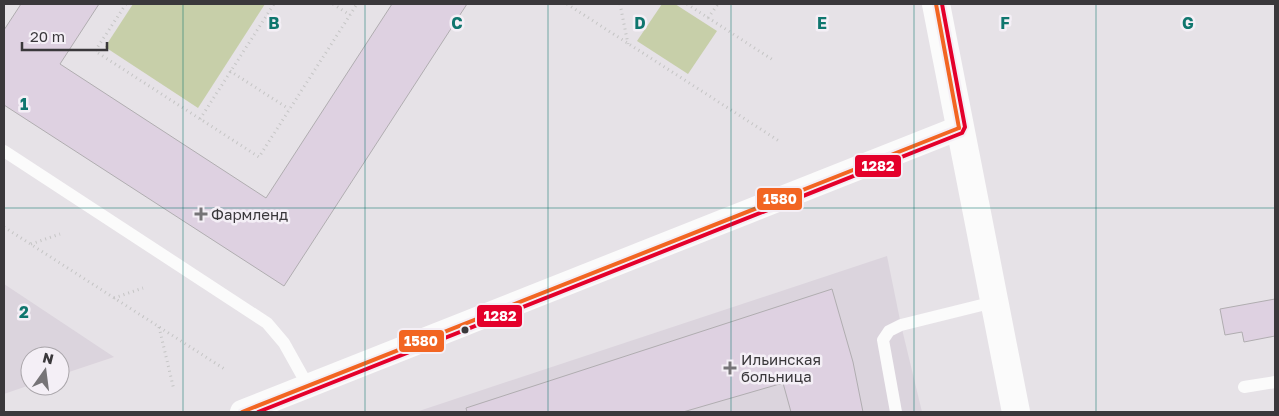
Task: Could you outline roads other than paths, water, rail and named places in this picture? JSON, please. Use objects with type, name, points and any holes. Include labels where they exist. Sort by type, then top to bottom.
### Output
[{"type":"street","points":[[936,4],[1016,412]]},
{"type":"street","points":[[242,412],[959,128]]},
{"type":"lane","points":[[4,151],[267,323],[284,344],[308,386]]},
{"type":"lane","points":[[896,412],[883,340],[890,331],[901,325],[994,302]]},
{"type":"lane","points":[[1244,387],[1275,382]]},
{"type":"place","name":"Фармленд","points":[[201,214]]},
{"type":"place","name":"Ильинская больница","points":[[730,368]]}]
